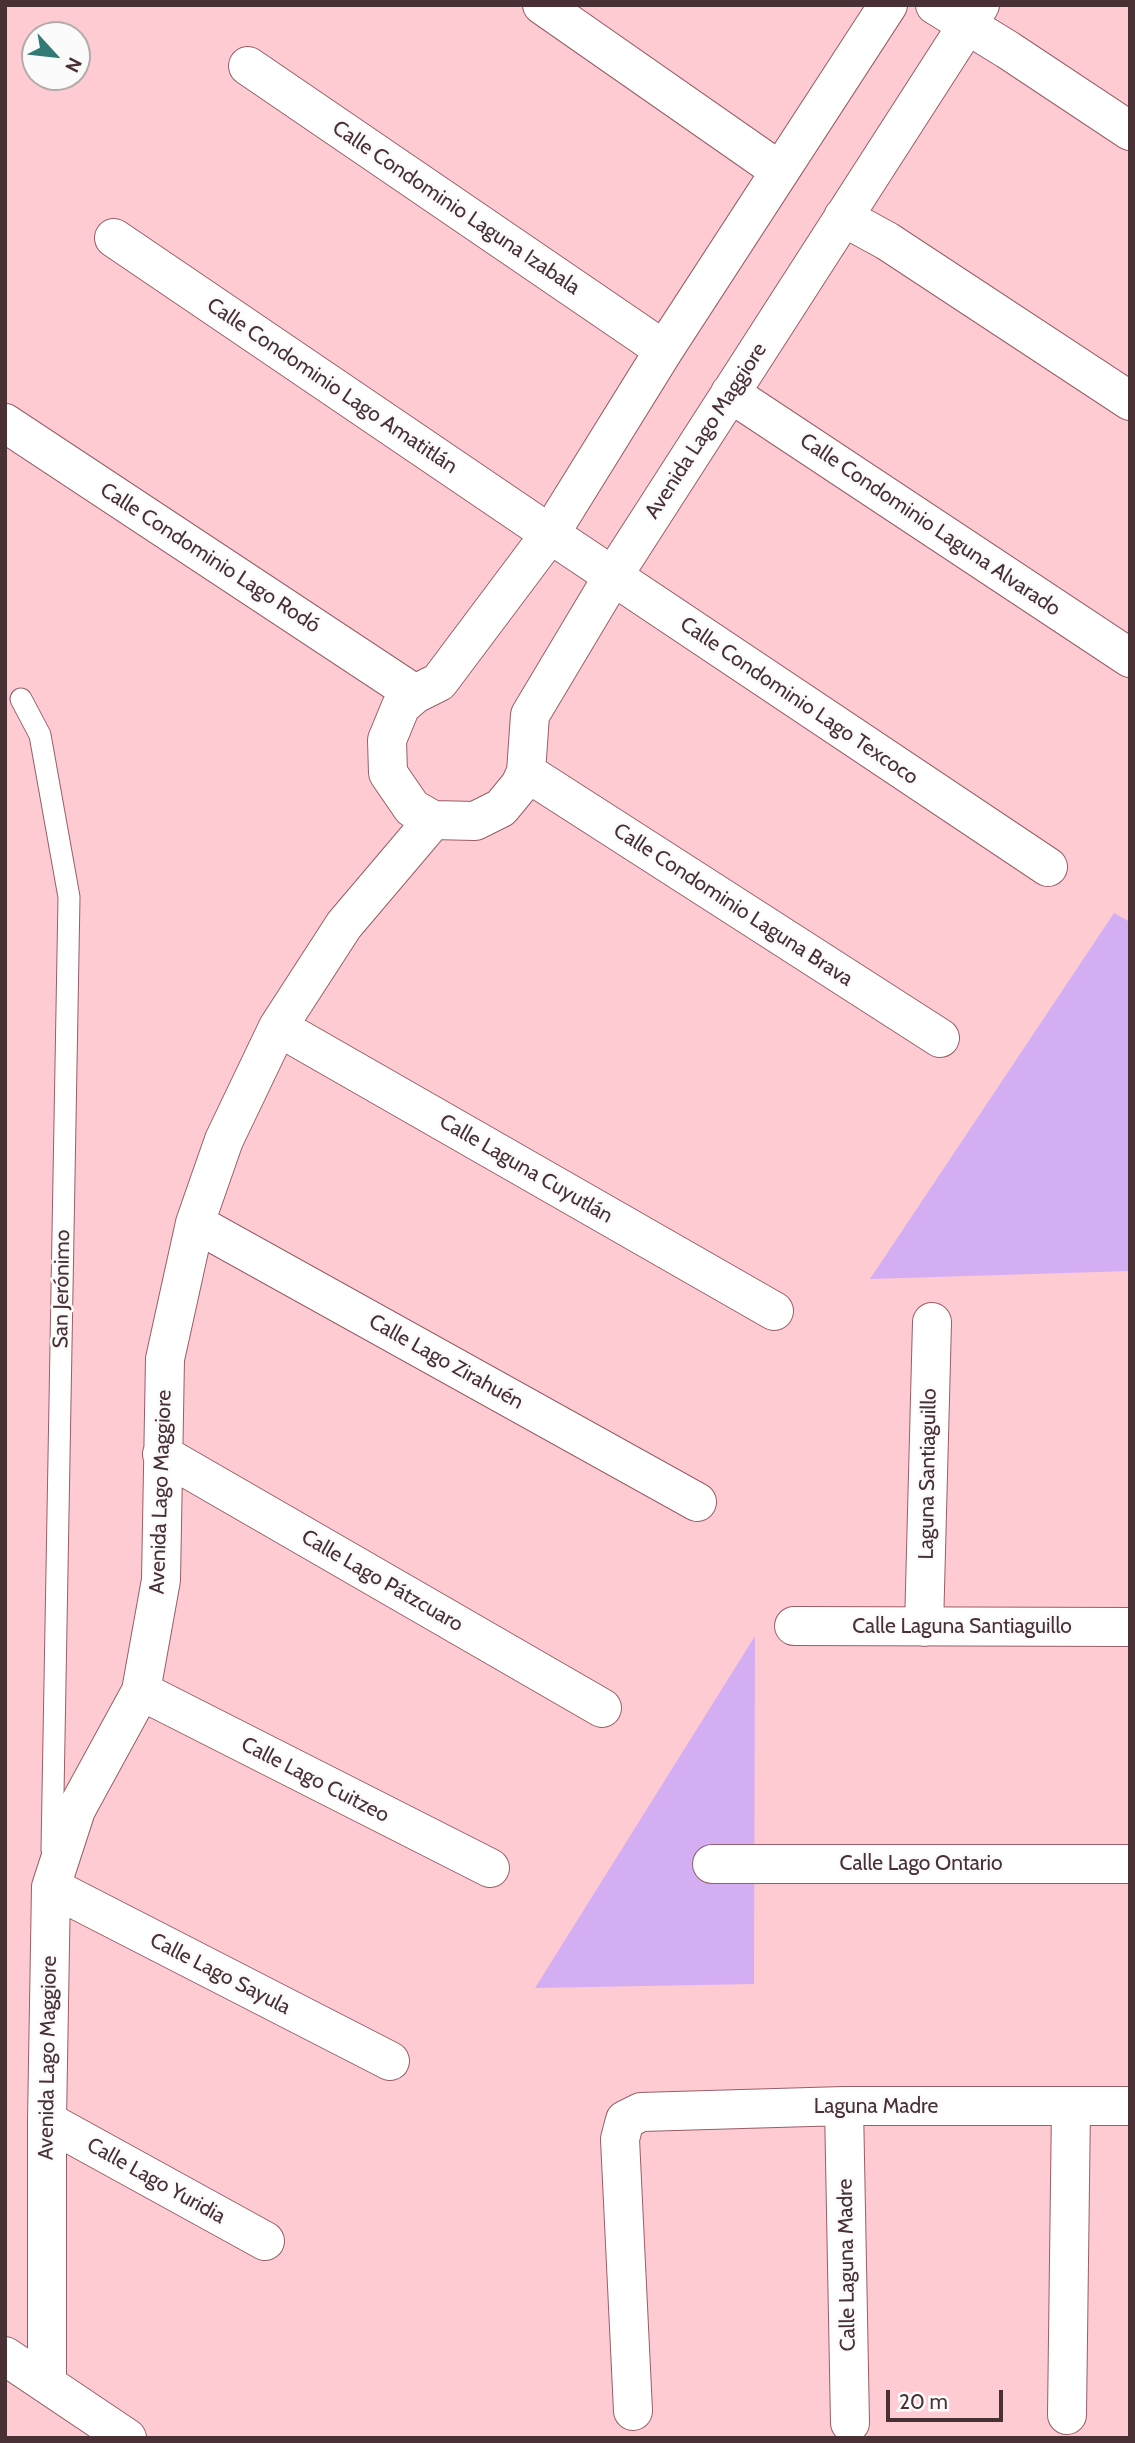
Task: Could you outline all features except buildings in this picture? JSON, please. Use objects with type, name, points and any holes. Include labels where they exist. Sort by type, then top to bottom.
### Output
[{"type":"street","points":[[542,5],[780,171]]},
{"type":"street","points":[[433,820],[412,808],[388,774],[387,740],[401,706],[415,694],[439,682],[550,534],[664,350],[888,5]]},
{"type":"street","points":[[935,5],[974,15],[1130,131]]},
{"type":"street","name":"Avenida Lago Maggiore","points":[[47,2382],[47,2121],[51,1887],[76,1810],[141,1691],[161,1580],[165,1359],[195,1223],[224,1140],[278,1027],[344,925],[433,820],[475,821],[501,808],[520,785],[526,772],[530,715],[613,576],[974,15]]},
{"type":"street","name":"Calle Condominio Laguna Izabala","points":[[248,66],[664,350]]},
{"type":"street","points":[[843,217],[887,241],[1130,401]]},
{"type":"street","name":"Calle Condominio Lago Amatitlán","points":[[114,238],[550,534]]},
{"type":"street","name":"Calle Condominio Laguna Alvarado","points":[[730,393],[1130,658]]},
{"type":"street","name":"Calle Condominio Lago Rodó","points":[[5,423],[415,694]]},
{"type":"street","name":"Calle Condominio Lago Texcoco","points":[[550,534],[1048,867]]},
{"type":"street","name":"Calle Condominio Laguna Brava","points":[[526,772],[940,1038]]},
{"type":"street","name":"Calle Laguna Cuyutlán","points":[[278,1027],[774,1311]]},
{"type":"street","name":"Calle Lago Zirahuén","points":[[195,1223],[697,1502]]},
{"type":"street","name":"Laguna Santiaguillo","points":[[924,1627],[932,1322]]},
{"type":"street","name":"Calle Lago Pátzcuaro","points":[[162,1454],[602,1708]]},
{"type":"street","name":"Calle Laguna Santiaguillo","points":[[793,1626],[1130,1627]]},
{"type":"street","name":"Calle Lago Cuitzeo","points":[[141,1691],[490,1868]]},
{"type":"street","name":"Calle Lago Ontario","points":[[712,1864],[1130,1864]]},
{"type":"street","name":"Calle Lago Sayula","points":[[51,1887],[390,2061]]},
{"type":"street","name":"Laguna Madre","points":[[633,2411],[620,2139],[625,2120],[641,2112],[844,2106],[1130,2106]]},
{"type":"street","name":"Calle Laguna Madre","points":[[844,2106],[850,2423]]},
{"type":"street","points":[[1067,2415],[1071,2106]]},
{"type":"street","name":"Calle Lago Yuridia","points":[[47,2121],[265,2241]]},
{"type":"street","points":[[5,2356],[127,2438]]},
{"type":"lane","name":"San Jerónimo","points":[[21,699],[40,734],[69,897],[51,1887]]},
{"type":"shaded area","points":[[1114,913],[1130,922],[1130,1271],[870,1279]]},
{"type":"shaded area","points":[[755,1636],[754,1984],[535,1988]]}]
